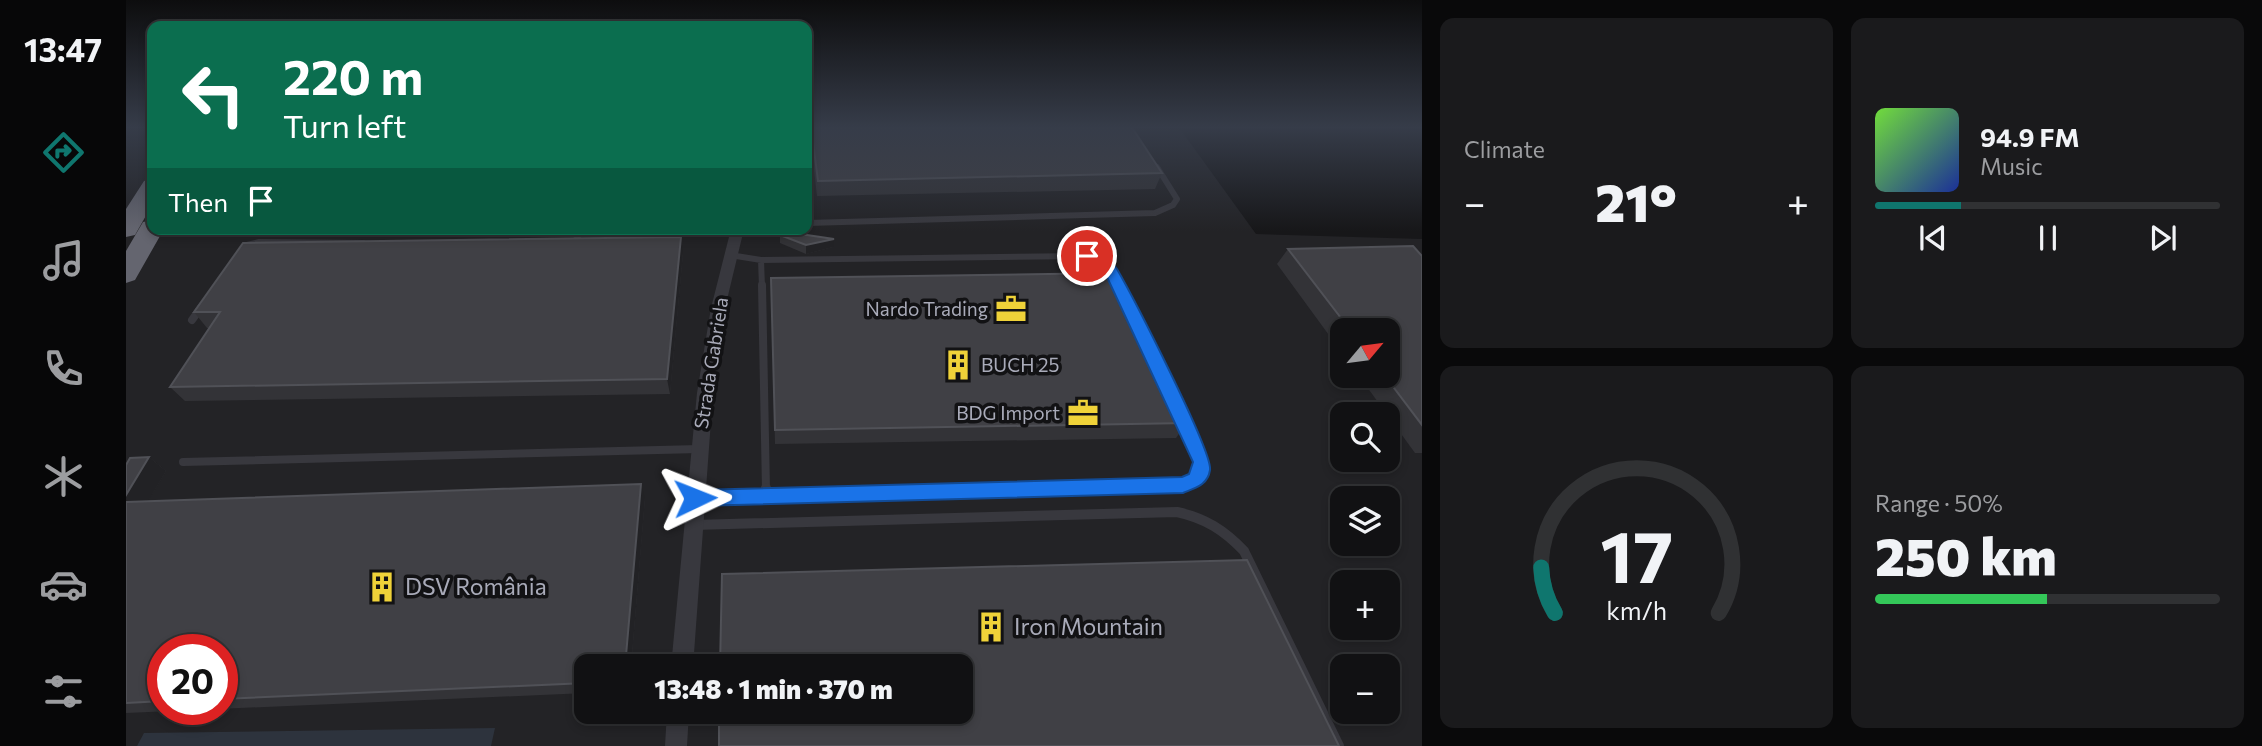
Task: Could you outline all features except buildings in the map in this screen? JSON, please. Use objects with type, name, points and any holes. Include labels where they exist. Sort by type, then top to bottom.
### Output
[{"type":"highway","points":[[126,217],[147,185]]},
{"type":"highway","points":[[126,229],[147,194]]},
{"type":"highway","points":[[126,274],[148,235]]},
{"type":"street","name":"Strada Gabriela","points":[[683,654],[699,449],[712,342],[736,235]]},
{"type":"street","points":[[676,746],[677,724]]},
{"type":"lane","points":[[812,223],[1154,213],[1173,205],[1177,199],[1154,161]]},
{"type":"lane","points":[[556,248],[570,248],[579,235]]},
{"type":"lane","points":[[242,248],[260,242],[369,244]]},
{"type":"lane","points":[[730,255],[761,260],[1087,256],[1106,265],[1118,285]]},
{"type":"lane","points":[[761,260],[766,496]]},
{"type":"lane","points":[[192,320],[206,300]]},
{"type":"lane","points":[[695,498],[1183,485],[1201,474],[1202,462],[1180,411]]},
{"type":"lane","points":[[183,462],[699,449]]},
{"type":"lane","points":[[692,525],[1177,512],[1194,515],[1228,534],[1244,551],[1339,746]]},
{"type":"shaded area","points":[[126,161],[147,161],[147,235],[812,235],[812,161],[1203,161],[1256,234],[1422,239],[1422,746],[126,746]]},
{"type":"shaded area","points":[[495,728],[491,746],[137,746],[144,733]]},
{"type":"place","name":"Nardo Trading","points":[[1011,309]]},
{"type":"place","name":"BUCH 25","points":[[958,365]]},
{"type":"place","name":"BDG Import","points":[[1083,413]]},
{"type":"place","name":"DSV România","points":[[382,587]]},
{"type":"place","name":"Iron Mountain","points":[[991,627]]},
{"type":"route","points":[[695,498],[1183,485],[1195,480],[1201,474],[1202,462],[1186,424],[1112,273],[1106,265],[1087,256]]}]
